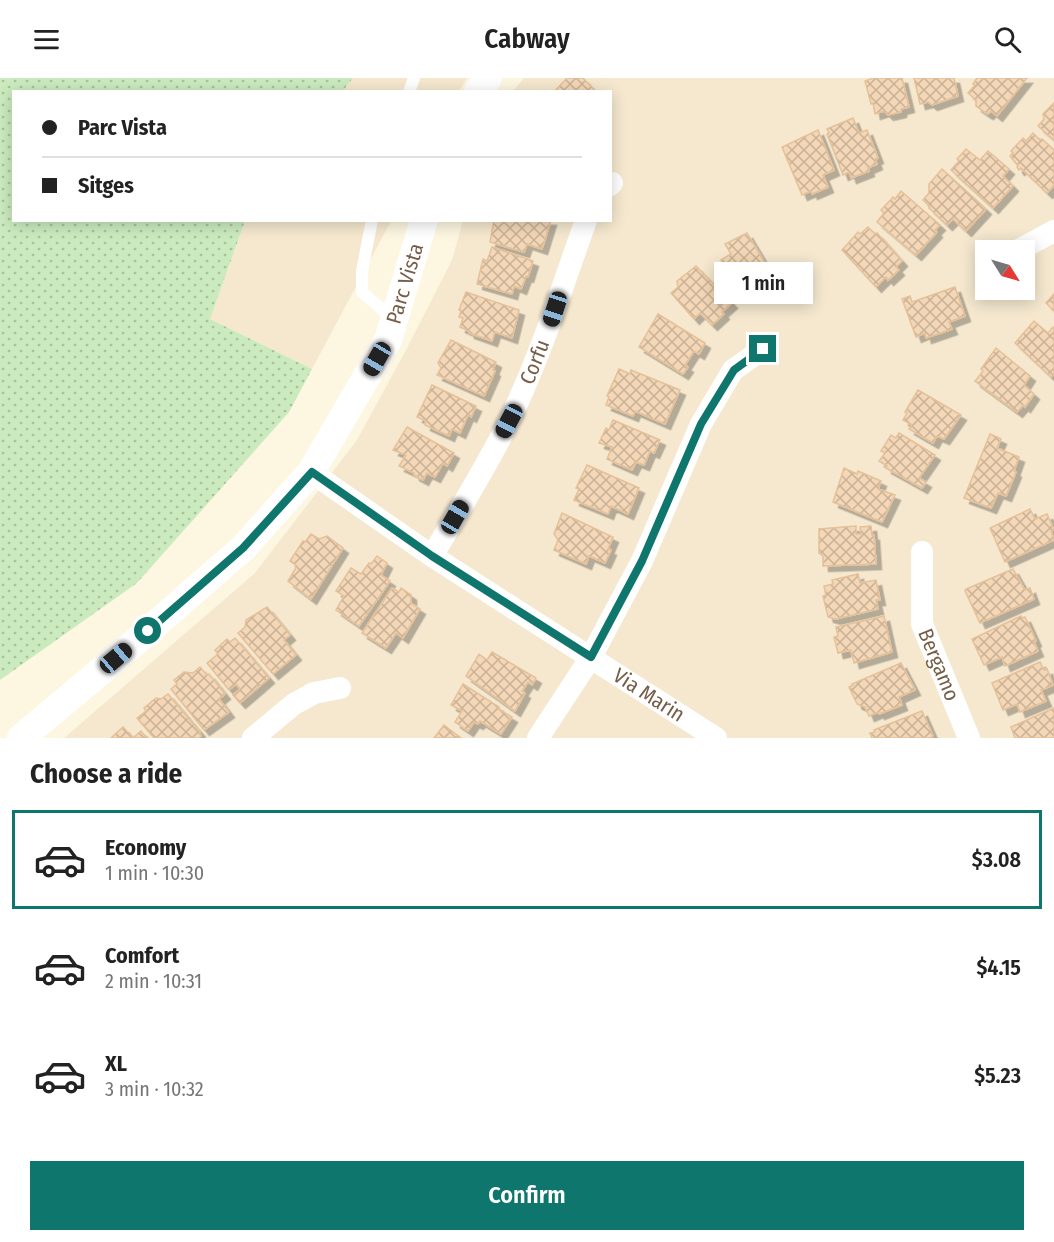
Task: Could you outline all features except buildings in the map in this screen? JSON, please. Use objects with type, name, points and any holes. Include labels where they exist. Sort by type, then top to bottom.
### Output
[{"type":"street","name":"Parc Vista","points":[[21,738],[243,548],[312,472],[388,340],[423,222]]},
{"type":"street","name":"Corfu","points":[[432,556],[509,421],[545,338],[585,222]]},
{"type":"street","points":[[1035,241],[1054,231]]},
{"type":"street","points":[[538,738],[591,657],[642,561],[701,424],[734,370],[763,349]]},
{"type":"street","name":"Via Marin","points":[[312,472],[432,556],[716,738]]},
{"type":"street","name":"Bergamo","points":[[922,552],[922,624],[969,738]]},
{"type":"street","points":[[253,738],[294,704],[314,693],[340,688]]},
{"type":"lane","points":[[372,222],[362,272],[362,292],[394,320]]},
{"type":"shaded area","points":[[353,78],[467,78],[460,90],[344,90]]},
{"type":"shaded area","points":[[524,78],[1054,78],[1054,738],[64,738],[255,573],[357,440],[452,260],[463,222],[612,222],[612,90],[514,90]]},
{"type":"shaded area","points":[[245,222],[390,222],[312,369],[210,319]]},
{"type":"green space","points":[[0,78],[353,78],[344,90],[12,90],[12,222],[245,222],[210,319],[312,369],[289,412],[137,583],[0,680]]},
{"type":"route","points":[[148,631],[243,548],[312,472],[432,556],[591,657],[642,561],[701,424],[734,370],[763,349]]}]
